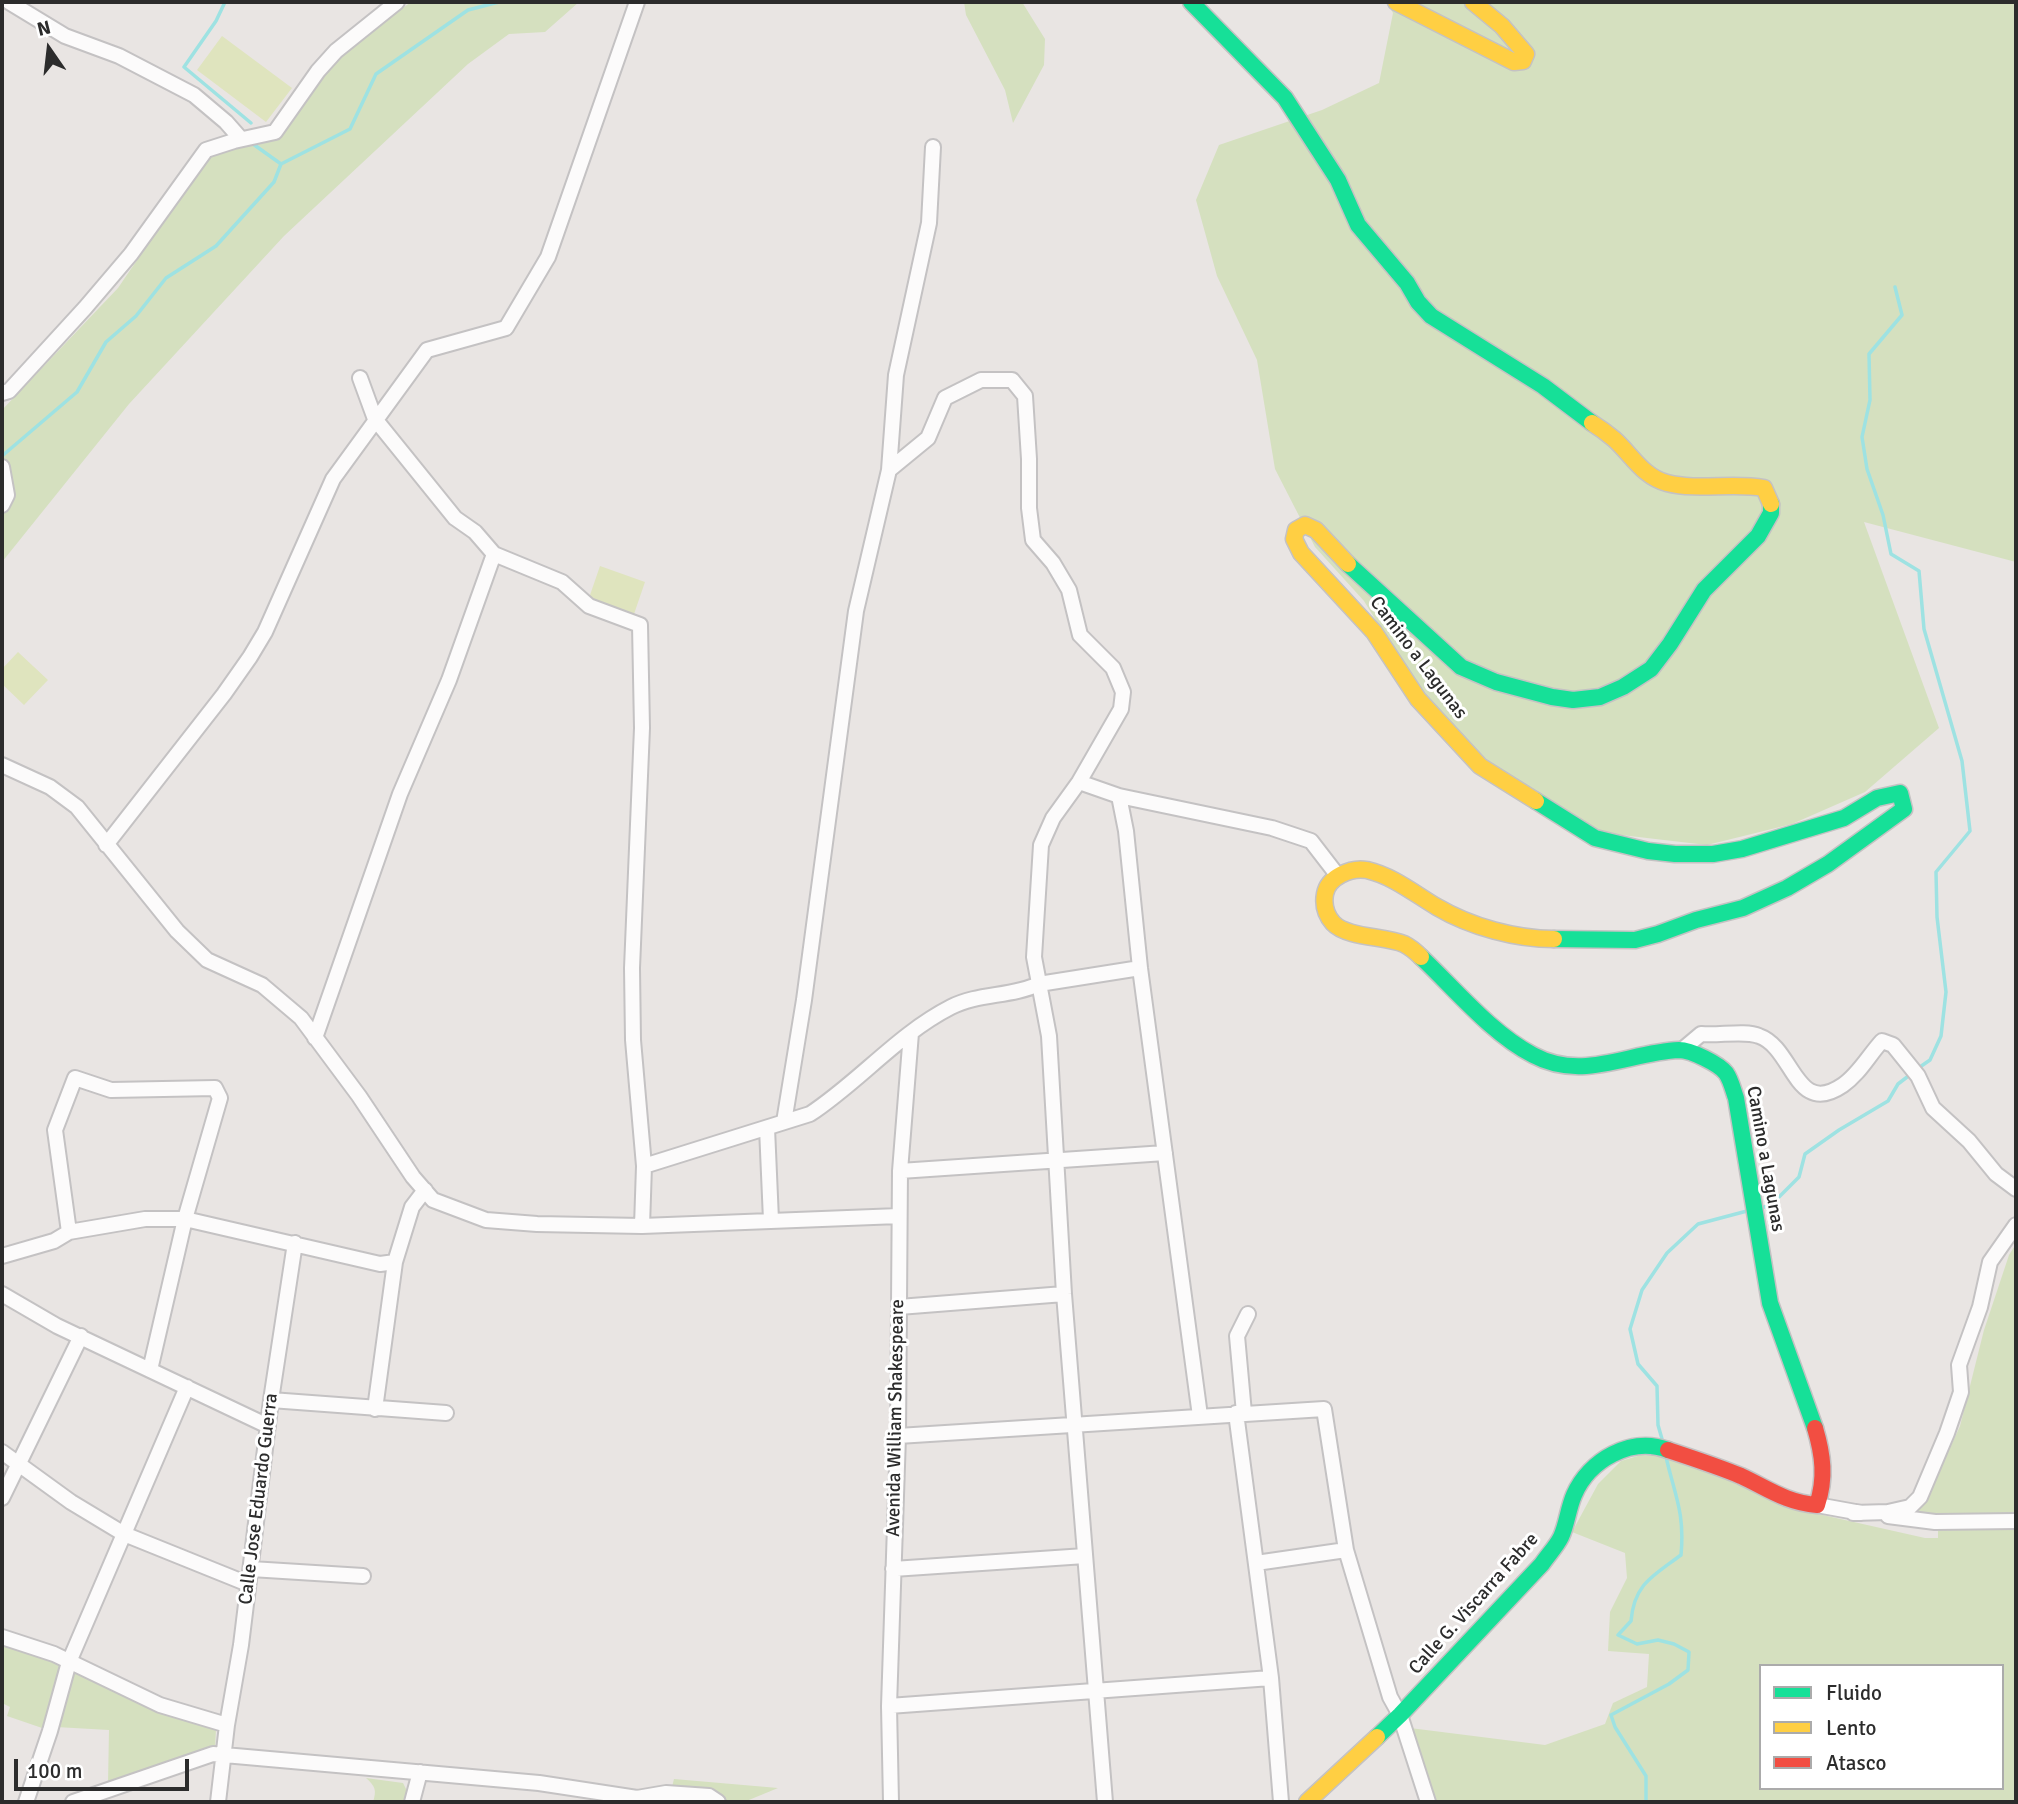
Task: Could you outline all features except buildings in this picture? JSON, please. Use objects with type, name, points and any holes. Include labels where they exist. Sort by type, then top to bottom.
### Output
[{"type":"street","points":[[9,2],[65,36],[119,57],[194,94],[241,139]]},
{"type":"street","points":[[2,393],[9,391],[131,254],[206,150],[275,132],[335,51],[397,2]]},
{"type":"street","points":[[106,845],[250,657],[265,632],[333,479],[427,350],[506,328],[548,257],[637,2]]},
{"type":"street","name":"Camino a Lagunas","points":[[1191,2],[1285,97],[1338,180],[1359,225],[1418,302],[1432,316],[1543,386],[1614,439],[1645,472],[1666,483],[1696,486],[1748,485],[1764,488],[1771,500],[1770,513],[1758,536],[1704,590],[1651,669],[1623,687],[1600,697],[1573,700],[1496,682],[1461,667],[1329,546],[1316,530],[1305,525],[1296,530],[1294,539],[1301,553],[1374,632],[1418,699],[1480,766],[1595,838],[1618,845],[1675,854],[1713,854],[1742,849],[1844,818],[1877,798],[1900,793],[1904,809],[1816,873],[1781,892],[1740,909],[1691,922],[1650,938],[1635,940],[1529,939],[1464,920],[1381,874],[1354,869],[1338,876]]},
{"type":"street","points":[[1396,2],[1514,62],[1523,61],[1526,54],[1521,46],[1473,2]]},
{"type":"street","points":[[784,1122],[804,1000],[856,611],[888,470],[897,375],[929,223],[933,147]]},
{"type":"street","points":[[360,378],[375,419],[455,518],[475,532],[494,554],[562,582],[589,606],[640,625],[642,728],[632,968],[633,1040],[644,1166],[642,1226]]},
{"type":"street","points":[[888,470],[928,438],[945,398],[981,380],[1012,380],[1025,396],[1029,508],[1033,540],[1053,564],[1069,590],[1080,635],[1113,668],[1123,692],[1121,709],[1079,782],[1053,818],[1041,845],[1034,957],[1049,1036],[1064,1294],[1105,1802]]},
{"type":"street","points":[[2,505],[7,495],[3,472]]},
{"type":"street","points":[[315,1038],[400,794],[449,680],[494,554]]},
{"type":"street","points":[[2,765],[50,787],[77,807],[177,931],[207,960],[262,985],[301,1018],[359,1096],[413,1177],[433,1200],[486,1220],[642,1226],[899,1216]]},
{"type":"street","points":[[1079,782],[1119,796],[1272,828],[1311,841],[1338,876],[1325,893],[1324,902],[1325,911],[1339,929],[1404,944],[1415,951],[1499,1030],[1534,1056],[1568,1066],[1591,1067],[1682,1050],[1701,1034],[1758,1035],[1774,1044],[1810,1092],[1822,1095],[1843,1085],[1882,1041],[1893,1045],[1919,1076],[1933,1108],[1969,1141],[1996,1174],[2016,1189]]},
{"type":"street","points":[[1119,796],[1126,831],[1140,968],[1200,1416]]},
{"type":"street","points":[[644,1166],[810,1114],[830,1101],[911,1033],[952,1006],[1025,990],[1039,984],[1140,968]]},
{"type":"street","name":"Avenida William Shakespeare","points":[[891,1802],[889,1706],[898,1436],[900,1171],[911,1033]]},
{"type":"street","name":"Camino a Lagunas","points":[[1682,1050],[1717,1065],[1728,1075],[1735,1098],[1766,1290],[1777,1327],[1803,1384],[1820,1448],[1824,1494],[1818,1505]]},
{"type":"street","points":[[69,1232],[55,1130],[75,1078],[111,1090],[215,1088],[220,1098],[185,1219],[150,1370]]},
{"type":"street","points":[[767,1128],[771,1220]]},
{"type":"street","points":[[900,1171],[1165,1153]]},
{"type":"street","points":[[374,1409],[396,1262],[412,1207],[425,1191]]},
{"type":"street","points":[[2,1256],[54,1241],[69,1232],[145,1219],[185,1219],[380,1264],[396,1262]]},
{"type":"street","points":[[1853,1513],[1888,1512],[1910,1507],[1920,1497],[1961,1392],[1959,1365],[1980,1307],[1990,1262],[2016,1225]]},
{"type":"street","name":"Calle Jose Eduardo Guerra","points":[[218,1802],[227,1725],[241,1646],[271,1400],[295,1243]]},
{"type":"street","points":[[2,1294],[57,1326],[268,1426]]},
{"type":"street","points":[[899,1307],[1064,1294]]},
{"type":"street","points":[[1248,1314],[1237,1336],[1240,1413],[1271,1678],[1281,1802]]},
{"type":"street","points":[[2,1497],[81,1336]]},
{"type":"street","points":[[26,1802],[69,1662],[187,1387]]},
{"type":"street","points":[[271,1400],[446,1413]]},
{"type":"street","points":[[898,1436],[1324,1409],[1346,1550],[1390,1698],[1400,1715],[1428,1802]]},
{"type":"street","name":"Calle G. Viscarra Fabre","points":[[1307,1802],[1400,1715],[1542,1564],[1560,1538],[1578,1486],[1591,1470],[1620,1451],[1642,1444],[1663,1447],[1740,1476],[1782,1498],[1818,1505]]},
{"type":"street","points":[[2,1452],[71,1502],[124,1534],[248,1584]]},
{"type":"street","points":[[1818,1505],[1853,1513],[1936,1521],[2016,1521]]},
{"type":"street","points":[[1256,1563],[1346,1550]]},
{"type":"street","points":[[892,1570],[1085,1556]]},
{"type":"street","points":[[251,1569],[363,1576]]},
{"type":"street","points":[[2,1637],[69,1662],[160,1705],[227,1725]]},
{"type":"street","points":[[889,1706],[1271,1678]]},
{"type":"street","points":[[73,1802],[213,1754],[539,1783],[637,1800],[666,1793],[709,1796],[718,1802]]},
{"type":"street","points":[[412,1802],[420,1772]]},
{"type":"green space","points":[[411,2],[579,2],[545,32],[509,34],[468,64],[284,236],[129,404],[2,562],[2,410],[118,288],[208,156],[275,139],[337,57]]},
{"type":"green space","points":[[964,2],[1022,2],[1045,39],[1044,65],[1013,123],[1005,90],[966,15]]},
{"type":"green space","points":[[1387,2],[2016,2],[2016,562],[1864,522],[1939,728],[1865,792],[1792,824],[1707,845],[1604,833],[1486,760],[1413,681],[1364,601],[1315,547],[1275,469],[1257,360],[1217,276],[1196,200],[1219,145],[1322,110],[1379,83],[1393,13]]},
{"type":"green space","points":[[222,36],[292,88],[266,122],[197,70]]},
{"type":"green space","points":[[600,566],[645,582],[634,614],[589,598]]},
{"type":"green space","points":[[18,652],[48,680],[24,705],[2,684],[2,669]]},
{"type":"green space","points":[[2016,1244],[2016,1802],[1435,1802],[1410,1728],[1545,1745],[1605,1724],[1613,1703],[1647,1687],[1649,1654],[1608,1651],[1610,1612],[1627,1578],[1625,1553],[1572,1532],[1598,1484],[1621,1461],[1641,1455],[1656,1456],[1733,1476],[1796,1509],[1925,1538],[1938,1538],[1938,1513],[1917,1513],[1925,1502],[1960,1426],[1984,1330],[2009,1255]]},
{"type":"green space","points":[[2,1642],[64,1665],[45,1729],[7,1716],[10,1707],[2,1703]]},
{"type":"green space","points":[[71,1671],[152,1707],[216,1729],[215,1749],[108,1783],[109,1730],[56,1727]]},
{"type":"green space","points":[[366,1778],[403,1783],[407,1791],[403,1802],[373,1802],[374,1788]]},
{"type":"green space","points":[[674,1779],[778,1788],[744,1802],[724,1802],[715,1792],[709,1790],[672,1787]]},
{"type":"waterway","points":[[225,2],[216,21],[184,67],[251,123]]},
{"type":"waterway","points":[[2,456],[77,392],[106,342],[136,316],[166,278],[216,246],[274,182],[281,164],[350,129],[376,74],[468,10],[499,2]]},
{"type":"waterway","points":[[253,144],[281,164]]},
{"type":"waterway","points":[[1895,287],[1902,315],[1869,354],[1870,400],[1862,437],[1867,469],[1883,515],[1891,554],[1919,571],[1924,629],[1962,761],[1970,831],[1936,872],[1937,917],[1946,992],[1941,1036],[1930,1060],[1917,1069]]},
{"type":"waterway","points":[[1761,1208],[1771,1205],[1799,1177],[1805,1154],[1888,1101],[1898,1084],[1911,1074]]},
{"type":"waterway","points":[[1662,1439],[1658,1425],[1657,1386],[1638,1364],[1630,1329],[1642,1290],[1667,1253],[1698,1224],[1747,1211]]},
{"type":"waterway","points":[[1646,1802],[1646,1776],[1615,1727],[1611,1715],[1669,1684],[1688,1670],[1689,1652],[1674,1644],[1658,1640],[1637,1644],[1618,1635],[1631,1621],[1641,1589],[1654,1575],[1681,1555],[1680,1516],[1666,1457]]},
{"type":"traffic: fast","points":[[1191,2],[1285,98],[1338,180],[1358,225],[1431,316],[1543,386],[1592,423]]},
{"type":"traffic: fast","points":[[1348,564],[1461,667],[1496,682],[1552,697],[1573,700],[1600,697],[1623,687],[1651,669],[1704,590],[1758,536],[1771,513],[1771,504]]},
{"type":"traffic: fast","points":[[1536,801],[1595,838],[1648,851],[1675,854],[1713,854],[1742,849],[1844,818],[1877,798],[1900,793],[1904,809],[1828,864],[1787,888],[1743,908],[1635,940],[1554,939]]},
{"type":"traffic: fast","points":[[1421,957],[1503,1035],[1533,1055],[1552,1063],[1588,1066],[1679,1050],[1704,1058],[1726,1073],[1736,1098],[1770,1303],[1815,1428]]},
{"type":"traffic: fast","points":[[1377,1737],[1542,1564],[1561,1537],[1574,1495],[1590,1471],[1613,1454],[1626,1449],[1654,1446],[1668,1450]]},
{"type":"traffic: slow","points":[[1396,2],[1514,62],[1523,61],[1526,54],[1502,26],[1473,2]]},
{"type":"traffic: slow","points":[[1592,423],[1614,439],[1651,476],[1659,480],[1691,486],[1764,488],[1771,504]]},
{"type":"traffic: slow","points":[[1348,564],[1316,530],[1305,525],[1296,530],[1294,539],[1301,553],[1374,632],[1418,699],[1480,766],[1536,801]]},
{"type":"traffic: slow","points":[[1421,957],[1404,944],[1357,934],[1333,923],[1324,902],[1327,888],[1335,878],[1354,870],[1367,870],[1395,881],[1450,914],[1479,926],[1524,937],[1554,939]]},
{"type":"traffic: slow","points":[[1307,1802],[1377,1737]]},
{"type":"traffic: jam","points":[[1668,1450],[1714,1465],[1787,1498],[1817,1505],[1822,1485],[1822,1466],[1815,1428]]}]
